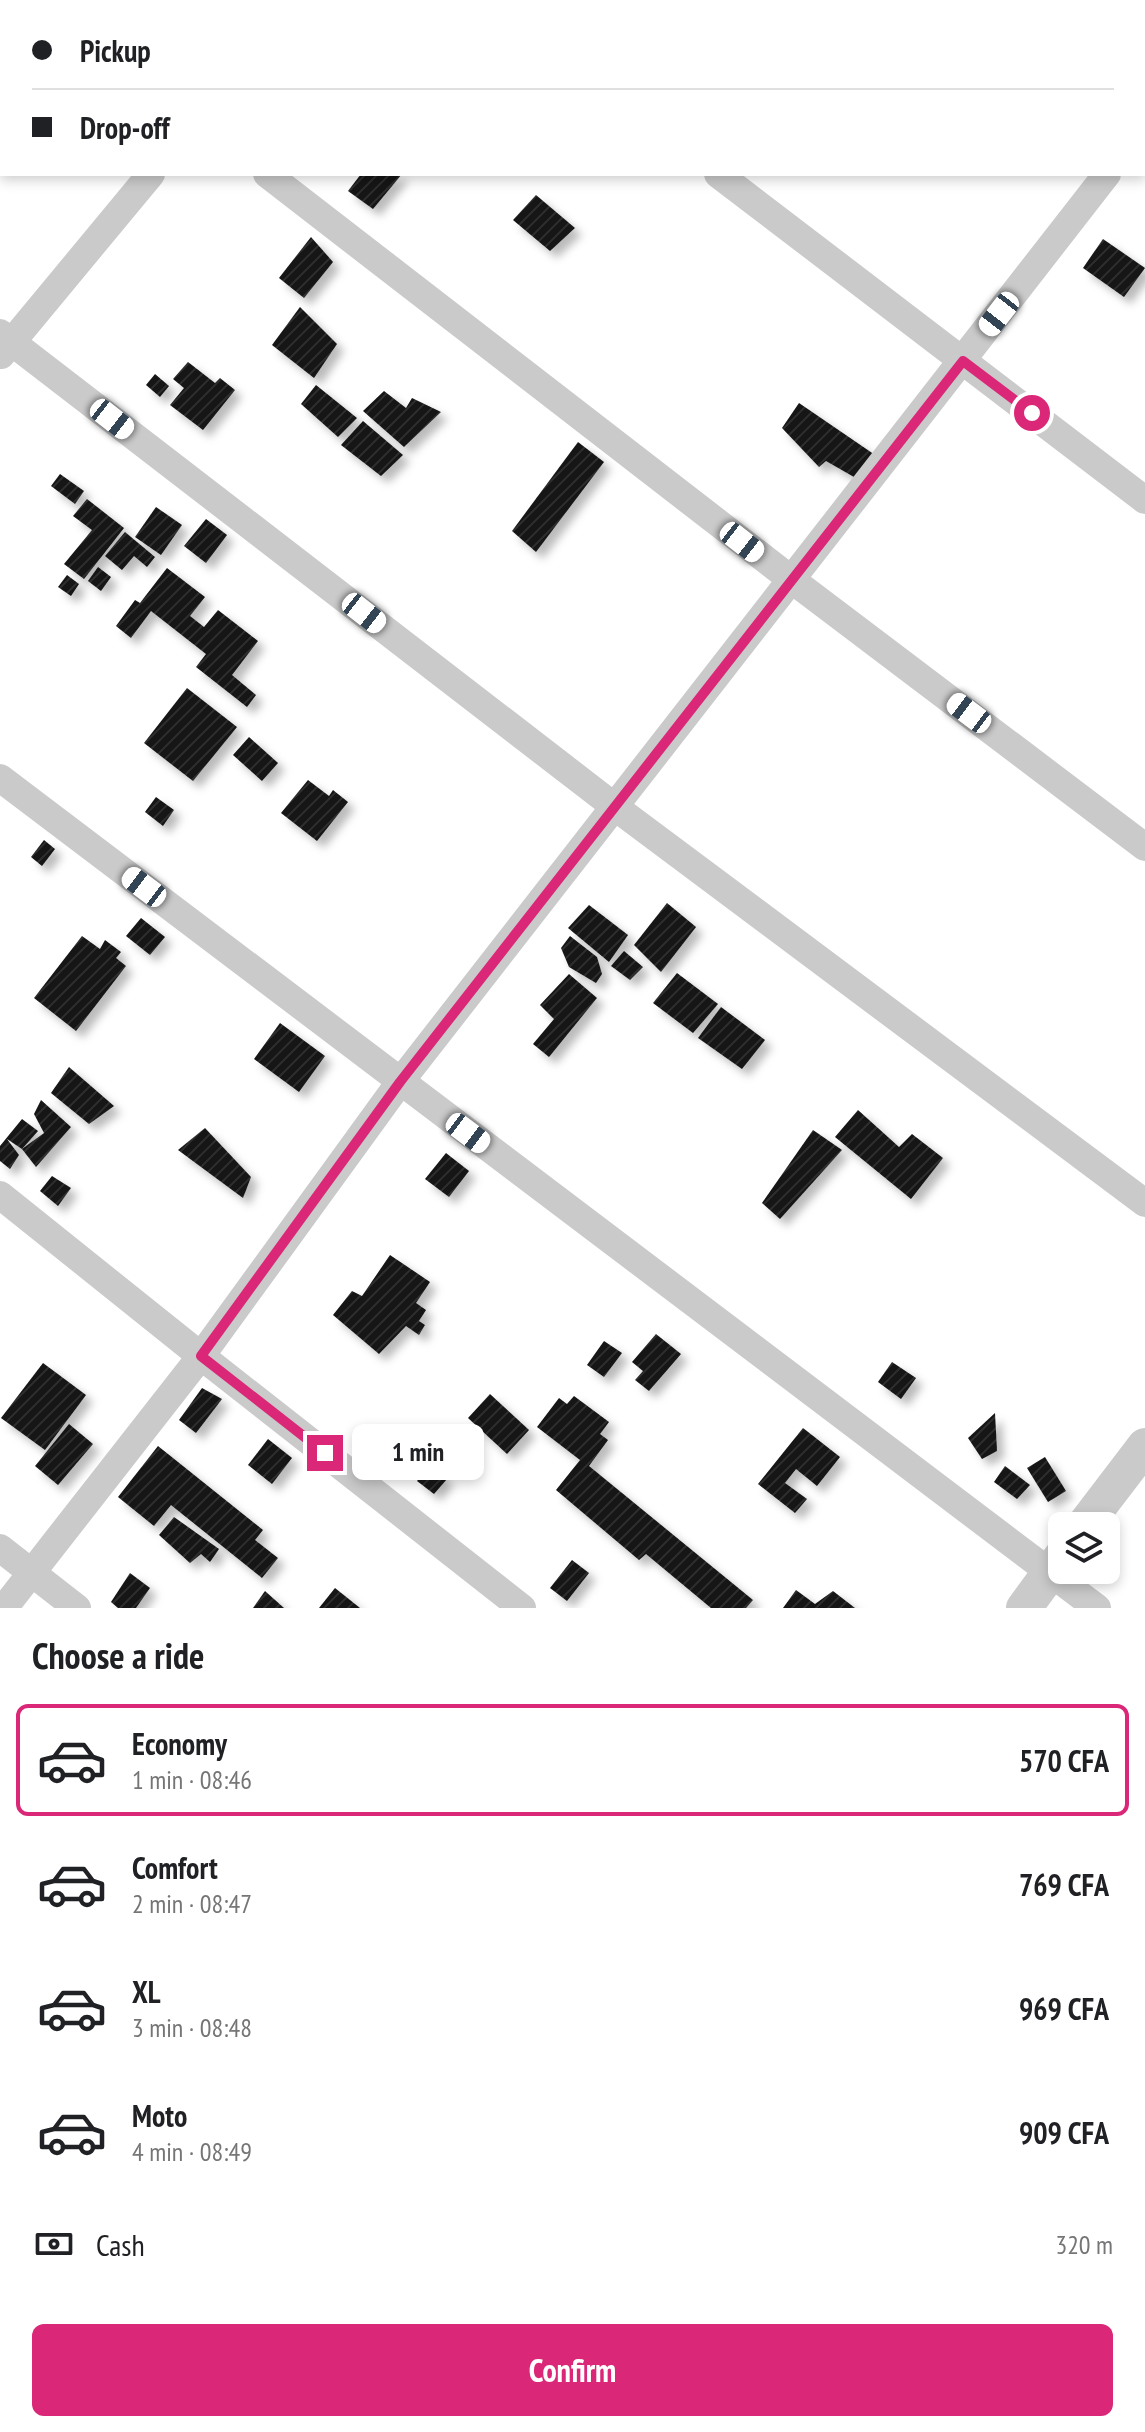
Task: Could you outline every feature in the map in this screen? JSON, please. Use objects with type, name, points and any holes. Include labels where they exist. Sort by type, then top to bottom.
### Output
[{"type":"street","points":[[149,176],[4,344],[615,807],[1145,1203]]},
{"type":"street","points":[[270,176],[792,580],[1145,847]]},
{"type":"street","points":[[721,176],[1145,500]]},
{"type":"street","points":[[4,1608],[201,1356],[400,1082],[1105,176]]},
{"type":"street","points":[[0,778],[400,1082],[1048,1558]]},
{"type":"street","points":[[0,1195],[522,1608]]},
{"type":"street","points":[[1095,1512],[1145,1446]]},
{"type":"street","points":[[0,1548],[77,1608]]},
{"type":"street","points":[[1024,1608],[1048,1575]]},
{"type":"street","points":[[1075,1584],[1097,1608]]},
{"type":"building","points":[[359,176],[400,176],[373,209],[348,191]]},
{"type":"building","points":[[536,195],[575,228],[550,251],[513,220]]},
{"type":"building","points":[[311,237],[333,262],[304,298],[279,278]]},
{"type":"building","points":[[1103,239],[1145,268],[1124,297],[1083,268]]},
{"type":"building","points":[[300,307],[337,344],[314,378],[272,345]]},
{"type":"building","points":[[188,362],[215,383],[220,378],[235,390],[203,430],[170,405],[184,388],[173,379]]},
{"type":"building","points":[[155,374],[169,386],[160,397],[146,385]]},
{"type":"building","points":[[316,385],[357,418],[338,437],[301,404]]},
{"type":"building","points":[[384,391],[406,408],[412,398],[441,412],[404,447],[363,411]]},
{"type":"building","points":[[799,403],[878,457],[861,481],[826,461],[819,467],[782,428]]},
{"type":"building","points":[[363,421],[403,455],[381,476],[341,445]]},
{"type":"building","points":[[578,442],[604,462],[536,552],[512,531]]},
{"type":"building","points":[[60,474],[84,491],[75,504],[51,486]]},
{"type":"building","points":[[87,499],[124,528],[84,579],[64,564],[92,530],[73,516]]},
{"type":"building","points":[[156,507],[182,525],[161,555],[135,537]]},
{"type":"building","points":[[206,519],[227,535],[206,563],[184,546]]},
{"type":"building","points":[[125,532],[155,557],[147,567],[134,556],[122,570],[105,556]]},
{"type":"building","points":[[98,567],[111,577],[101,591],[88,581]]},
{"type":"building","points":[[167,568],[205,597],[190,616],[204,627],[218,610],[258,641],[232,675],[256,695],[247,707],[196,667],[206,654],[151,611],[131,638],[116,626],[135,600],[140,603]]},
{"type":"building","points":[[67,575],[79,584],[71,596],[58,587]]},
{"type":"building","points":[[187,688],[237,727],[193,781],[144,743]]},
{"type":"building","points":[[249,737],[278,763],[262,781],[233,755]]},
{"type":"building","points":[[308,780],[329,796],[333,790],[348,802],[317,841],[281,813]]},
{"type":"building","points":[[156,797],[174,810],[163,826],[145,812]]},
{"type":"building","points":[[44,840],[55,849],[42,866],[31,857]]},
{"type":"building","points":[[667,903],[696,927],[661,972],[634,945]]},
{"type":"building","points":[[589,905],[628,935],[609,962],[568,928]]},
{"type":"building","points":[[141,918],[165,937],[150,955],[126,936]]},
{"type":"building","points":[[82,936],[100,949],[105,940],[121,952],[116,958],[126,966],[76,1031],[34,998]]},
{"type":"building","points":[[570,936],[597,957],[602,974],[596,983],[569,967],[561,948]]},
{"type":"building","points":[[624,951],[643,967],[630,980],[611,966]]},
{"type":"building","points":[[677,973],[718,1004],[693,1033],[653,1003]]},
{"type":"building","points":[[569,974],[597,998],[549,1057],[533,1044],[554,1019],[540,1005]]},
{"type":"building","points":[[721,1007],[765,1040],[742,1069],[698,1038]]},
{"type":"building","points":[[280,1023],[325,1056],[299,1092],[254,1059]]},
{"type":"building","points":[[69,1067],[114,1106],[89,1124],[51,1093]]},
{"type":"building","points":[[41,1100],[71,1127],[36,1167],[22,1149],[44,1133],[34,1114]]},
{"type":"building","points":[[858,1110],[899,1147],[912,1134],[943,1158],[911,1199],[835,1137]]},
{"type":"building","points":[[22,1119],[38,1131],[22,1149],[7,1139],[19,1155],[10,1169],[0,1161],[0,1146]]},
{"type":"building","points":[[205,1128],[251,1177],[243,1198],[178,1150]]},
{"type":"building","points":[[813,1130],[842,1150],[780,1219],[762,1203]]},
{"type":"building","points":[[446,1153],[469,1171],[449,1197],[425,1179]]},
{"type":"building","points":[[52,1176],[71,1188],[58,1206],[40,1191]]},
{"type":"building","points":[[390,1255],[430,1282],[416,1303],[426,1310],[419,1321],[425,1325],[419,1335],[406,1326],[379,1354],[333,1315],[352,1291],[362,1296]]},
{"type":"building","points":[[656,1334],[681,1354],[649,1391],[635,1380],[643,1371],[632,1362]]},
{"type":"building","points":[[604,1341],[622,1353],[604,1377],[587,1365]]},
{"type":"building","points":[[892,1362],[916,1378],[901,1399],[878,1382]]},
{"type":"building","points":[[43,1363],[86,1395],[45,1450],[1,1418]]},
{"type":"building","points":[[202,1388],[222,1399],[196,1433],[179,1420]]},
{"type":"building","points":[[490,1394],[529,1430],[507,1454],[468,1418]]},
{"type":"building","points":[[574,1396],[609,1422],[600,1434],[608,1440],[589,1466],[753,1600],[746,1608],[711,1608],[646,1554],[639,1560],[556,1490],[580,1460],[537,1427],[559,1398],[567,1404]]},
{"type":"building","points":[[995,1413],[997,1451],[982,1459],[968,1438]]},
{"type":"building","points":[[69,1424],[93,1444],[58,1485],[35,1466]]},
{"type":"building","points":[[803,1428],[840,1457],[817,1486],[796,1469],[785,1483],[807,1499],[795,1513],[758,1484]]},
{"type":"building","points":[[268,1439],[292,1458],[272,1484],[248,1465]]},
{"type":"building","points":[[158,1446],[263,1530],[255,1540],[278,1558],[262,1578],[171,1505],[154,1526],[118,1497]]},
{"type":"building","points":[[1045,1457],[1066,1491],[1048,1502],[1027,1468]]},
{"type":"building","points":[[430,1466],[447,1479],[434,1494],[417,1481]]},
{"type":"building","points":[[1005,1466],[1030,1485],[1017,1499],[994,1482]]},
{"type":"building","points":[[174,1517],[219,1549],[210,1562],[201,1554],[190,1563],[159,1535]]},
{"type":"building","points":[[572,1560],[589,1573],[567,1601],[550,1588]]},
{"type":"building","points":[[130,1573],[150,1588],[136,1608],[118,1608],[111,1602]]},
{"type":"building","points":[[335,1588],[360,1608],[319,1608]]},
{"type":"building","points":[[796,1590],[815,1604],[833,1591],[855,1608],[783,1608]]},
{"type":"building","points":[[265,1591],[284,1608],[253,1608]]},
{"type":"route","points":[[325,1453],[201,1356],[400,1082],[963,361],[1032,413]]}]
